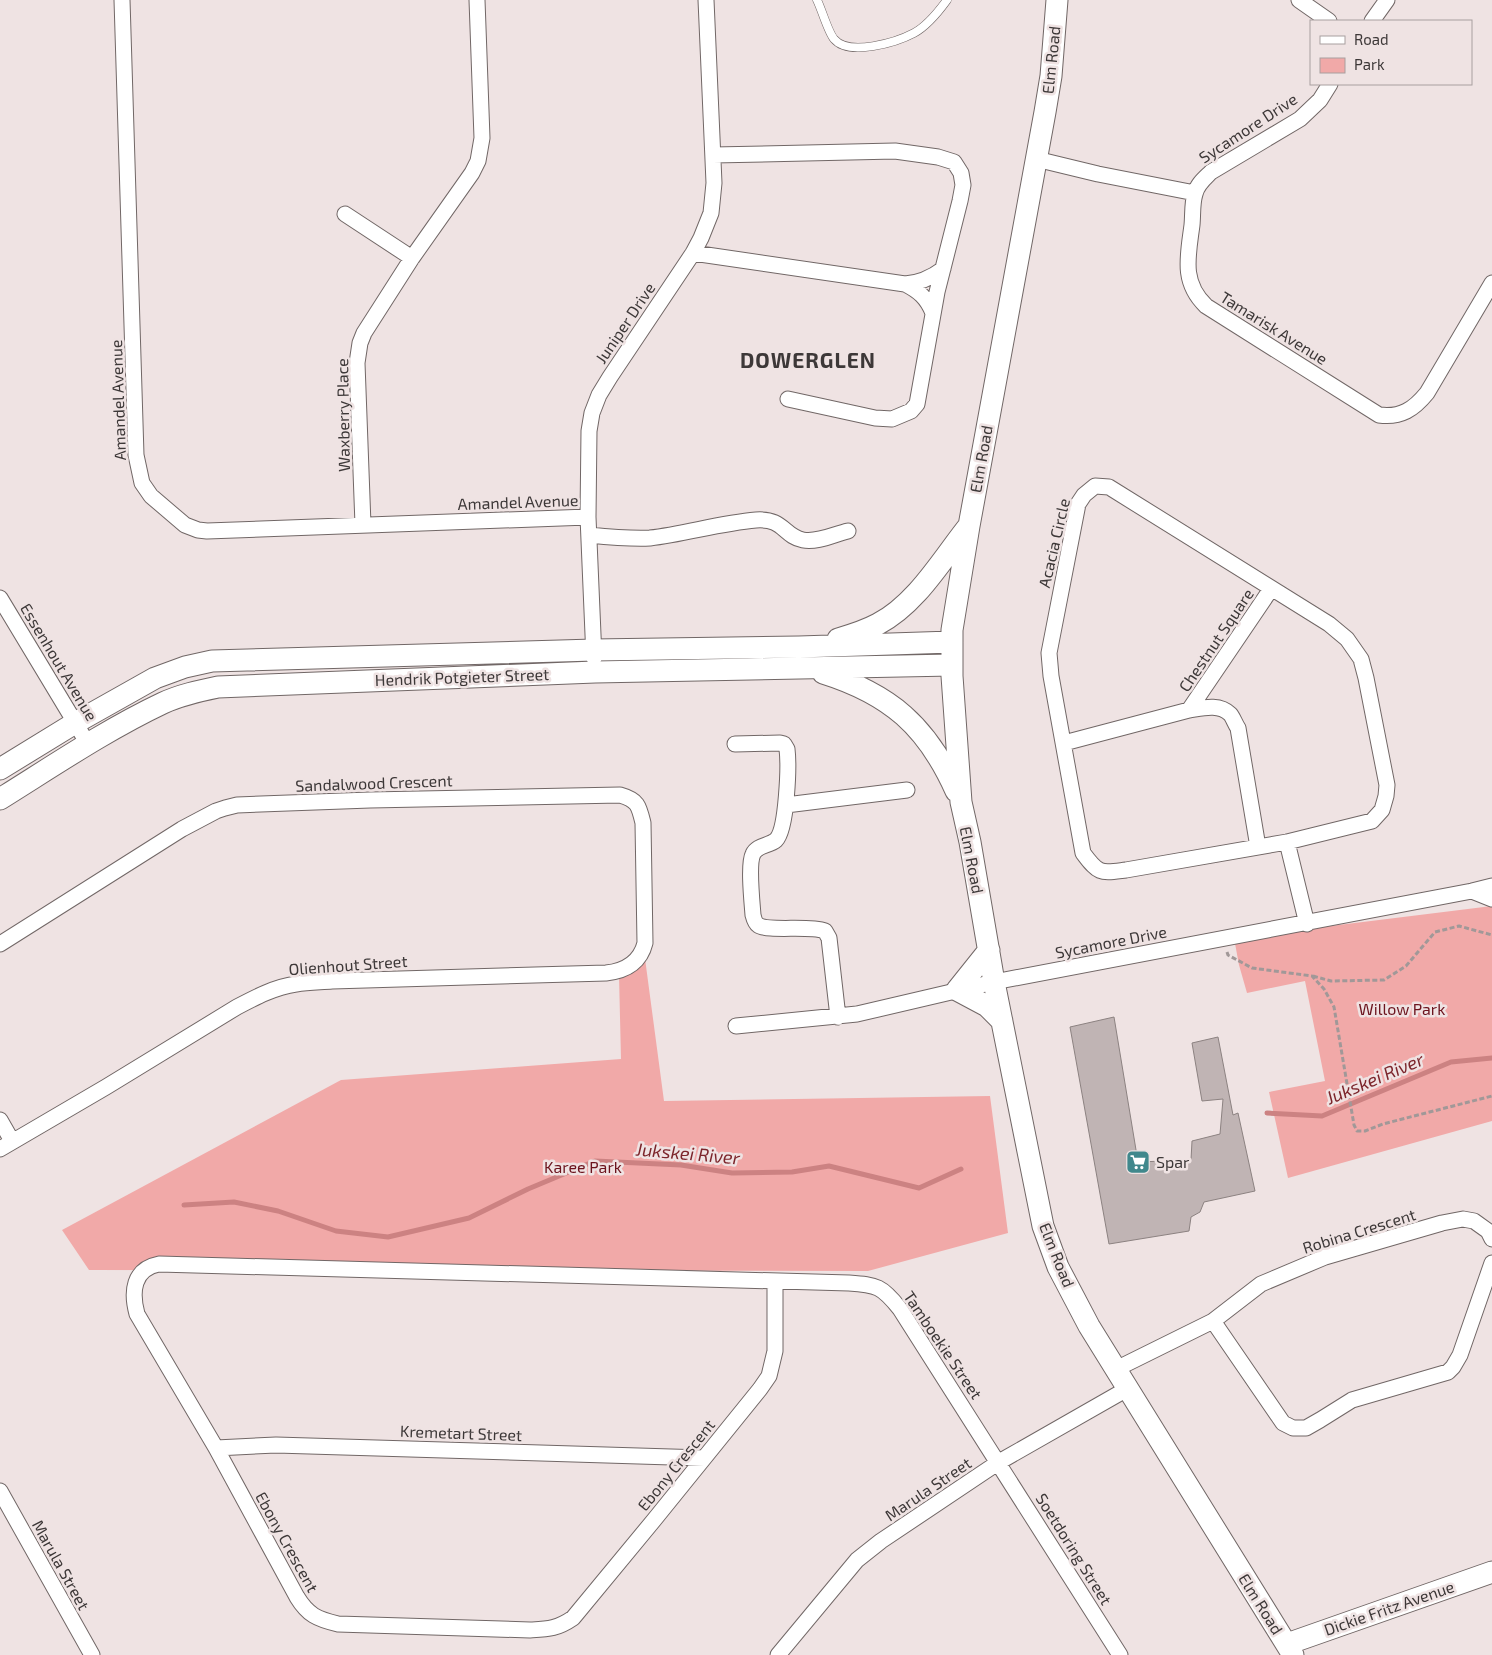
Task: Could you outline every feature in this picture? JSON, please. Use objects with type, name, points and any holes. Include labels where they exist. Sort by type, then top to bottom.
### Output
[{"type":"street","name":"Amandel Avenue","points":[[122,0],[136,455],[142,483],[151,496],[172,516],[185,525],[198,530],[226,531],[588,517]]},
{"type":"street","name":"Waxberry Place","points":[[363,525],[357,363],[360,343],[412,258],[472,173],[480,152],[482,138],[477,0]]},
{"type":"street","name":"Juniper Drive","points":[[595,672],[588,517],[589,432],[592,413],[599,395],[694,252],[709,222],[714,198],[706,0]]},
{"type":"street","name":"Elm Road","points":[[1057,0],[1051,76],[969,526],[952,630],[952,665],[961,802],[994,982],[1043,1226],[1058,1267],[1089,1326],[1127,1389],[1290,1650]]},
{"type":"street","points":[[1299,0],[1328,20]]},
{"type":"street","points":[[1373,20],[1387,0]]},
{"type":"street","name":"Sycamore Drive","points":[[1195,193],[1201,182],[1211,172],[1300,118],[1320,100],[1329,85]]},
{"type":"street","points":[[713,155],[896,151],[938,157],[954,162],[961,173],[963,185],[960,201],[933,313],[917,404],[911,411],[892,419],[875,418],[788,399]]},
{"type":"street","points":[[1036,159],[1098,174],[1195,193]]},
{"type":"street","name":"Tamarisk Avenue","points":[[1195,193],[1187,266],[1190,280],[1199,299],[1206,306],[1379,415],[1401,414],[1418,404],[1427,393],[1492,283]]},
{"type":"street","points":[[345,214],[412,258]]},
{"type":"street","points":[[694,252],[905,284],[926,280],[943,269]]},
{"type":"street","points":[[905,284],[923,296],[930,304],[933,313]]},
{"type":"street","name":"Acacia Circle","points":[[1094,486],[1109,487],[1271,590],[1329,624],[1347,639],[1361,659],[1366,678],[1387,785],[1386,796],[1382,810],[1372,821],[1287,842],[1126,870],[1098,871],[1083,854],[1064,743],[1050,676],[1049,653],[1078,504],[1094,486]]},
{"type":"street","points":[[589,535],[635,539],[756,520],[776,522],[794,537],[803,540],[812,540],[848,530]]},
{"type":"street","points":[[799,647],[858,633],[879,624],[898,611],[924,585],[969,526]]},
{"type":"street","name":"Chestnut Square","points":[[1189,710],[1271,590]]},
{"type":"street","name":"Essenhout Avenue","points":[[0,598],[5,616],[88,744]]},
{"type":"street","name":"Hendrik Potgieter Street","points":[[0,770],[75,723],[155,678],[185,667],[212,661],[952,642]]},
{"type":"street","name":"Hendrik Potgieter Street","points":[[0,799],[88,744],[164,702],[193,692],[218,687],[595,672],[952,665]]},
{"type":"street","points":[[810,669],[838,678],[877,695],[904,715],[934,750],[948,772],[961,802]]},
{"type":"street","name":"Chestnut Square","points":[[1064,743],[1189,710],[1208,707],[1222,708],[1230,714],[1238,728],[1258,846]]},
{"type":"street","points":[[736,744],[784,744],[788,753],[786,805],[779,836],[756,850],[752,856],[754,920],[759,926],[770,928],[815,928],[825,931],[830,938],[838,1017]]},
{"type":"street","points":[[786,805],[907,790]]},
{"type":"street","name":"Sandalwood Crescent","points":[[0,944],[182,829],[216,811],[237,805],[370,800],[620,795],[635,801],[639,806],[643,824],[646,938],[643,950]]},
{"type":"street","points":[[1287,842],[1307,924]]},
{"type":"street","name":"Sycamore Drive","points":[[736,1026],[838,1017],[882,1009],[994,982],[1307,924],[1492,886]]},
{"type":"street","points":[[1472,891],[1492,899]]},
{"type":"street","name":"Olienhout Street","points":[[6,1145],[237,1007],[257,996],[274,990],[295,984],[332,981],[615,972],[631,966],[643,950]]},
{"type":"street","points":[[989,950],[957,990],[987,1006],[1002,1021]]},
{"type":"street","points":[[0,1120],[6,1145]]},
{"type":"street","name":"Robina Crescent","points":[[1116,1368],[1213,1321],[1260,1284],[1325,1257],[1442,1223],[1463,1219],[1474,1221],[1488,1231],[1492,1239]]},
{"type":"street","points":[[1213,1321],[1283,1423],[1294,1428],[1306,1428],[1352,1400],[1448,1372],[1460,1355],[1492,1263]]},
{"type":"street","name":"Ebony Crescent","points":[[159,1264],[775,1282],[775,1350],[769,1376],[760,1389],[573,1618],[554,1628],[530,1630],[338,1624],[324,1621],[312,1615],[296,1597],[216,1448],[137,1314],[134,1299],[136,1281],[148,1267],[159,1264]]},
{"type":"street","name":"Tamboekie Street","points":[[775,1282],[872,1285],[888,1294],[900,1309],[999,1462]]},
{"type":"street","name":"Marula Street","points":[[778,1655],[857,1560],[868,1551],[999,1462],[1127,1389]]},
{"type":"street","name":"Kremetart Street","points":[[216,1448],[276,1445],[704,1458]]},
{"type":"street","name":"Soetdoring Street","points":[[999,1462],[1120,1655]]},
{"type":"street","name":"Marula Street","points":[[0,1491],[92,1655]]},
{"type":"street","name":"Dickie Fritz Avenue","points":[[1290,1650],[1492,1572]]},
{"type":"lane","points":[[817,0],[834,40],[844,45],[863,48],[882,45],[915,33],[947,0]]},
{"type":"path","points":[[1223,939],[1228,955],[1252,968],[1312,976],[1331,981],[1384,980],[1406,966],[1435,932],[1459,926],[1492,935]]},
{"type":"path","points":[[1312,976],[1324,989],[1334,1007],[1354,1125],[1357,1131],[1365,1132],[1383,1124],[1492,1096]]},
{"type":"green space","name":"Willow Park","points":[[1492,906],[1492,1121],[1288,1178],[1269,1092],[1325,1081],[1305,981],[1247,993],[1234,938]]},
{"type":"green space","name":"Karee Park","points":[[644,951],[664,1101],[990,1096],[1008,1233],[868,1271],[89,1270],[62,1230],[341,1080],[621,1059],[619,975]]},
{"type":"building","points":[[1114,1017],[1138,1162],[1191,1160],[1192,1141],[1220,1134],[1223,1099],[1202,1101],[1192,1043],[1218,1037],[1233,1115],[1238,1113],[1255,1191],[1204,1202],[1200,1212],[1191,1217],[1189,1231],[1109,1244],[1070,1027]]},
{"type":"waterway","name":"Jukskei River","points":[[1267,1113],[1322,1116],[1451,1062],[1492,1058]]},
{"type":"waterway","name":"Jukskei River","points":[[184,1205],[234,1202],[278,1211],[336,1231],[388,1237],[469,1218],[528,1189],[595,1161],[681,1165],[732,1173],[792,1172],[829,1166],[919,1188],[961,1169]]},
{"type":"place","name":"Spar","points":[[1138,1162]]},
{"type":"district","name":"DOWERGLEN","points":[[808,361]]}]
